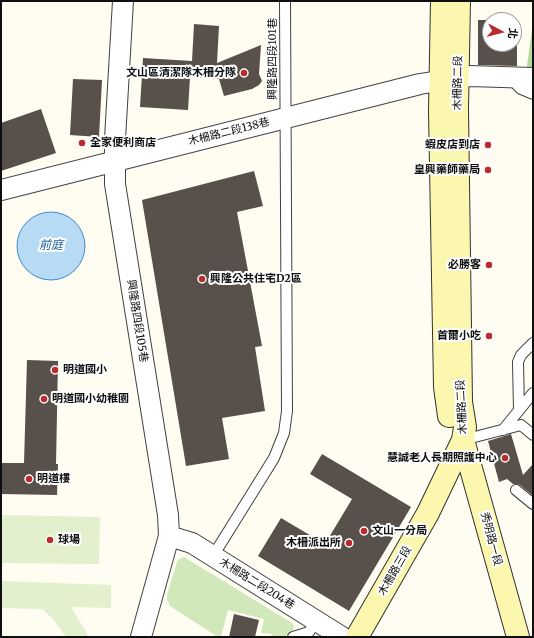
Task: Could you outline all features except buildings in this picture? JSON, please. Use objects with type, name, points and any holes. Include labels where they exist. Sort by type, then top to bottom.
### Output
[{"type":"main road","name":"木柵路二段","points":[[442,1],[449,79],[461,402],[465,427],[464,440]]},
{"type":"main road","name":"木柵路二段","points":[[449,79],[459,1]]},
{"type":"main road","name":"木柵路三段","points":[[357,637],[428,513],[464,440]]},
{"type":"main road","name":"秀明路一段","points":[[464,440],[518,637]]},
{"type":"street","name":"興隆路四段105巷","points":[[123,1],[115,161],[116,198],[167,506],[169,536],[141,637]]},
{"type":"street","name":"木柵路二段138巷","points":[[1,190],[420,84],[470,76],[524,77]]},
{"type":"street","name":"木柵路二段204巷","points":[[169,536],[192,543],[342,637]]},
{"type":"lane","name":"興隆路四段101巷","points":[[213,556],[274,458],[284,433],[287,411],[285,1]]},
{"type":"lane","points":[[524,77],[517,85],[533,94]]},
{"type":"lane","points":[[519,410],[518,362],[521,355],[533,343]]},
{"type":"lane","points":[[503,430],[533,393]]},
{"type":"lane","points":[[464,440],[520,425],[533,435]]},
{"type":"lane","points":[[516,490],[533,504]]},
{"type":"lane","points":[[293,637],[309,632],[316,621]]},
{"type":"green space","points":[[533,23],[533,73],[526,73]]},
{"type":"green space","name":"球場","points":[[1,515],[100,517],[99,564],[1,563]]},
{"type":"green space","points":[[184,557],[292,623],[294,626],[292,634],[271,637],[272,634],[261,633],[264,619],[228,610],[221,637],[218,637],[170,606],[167,595],[177,562],[179,559]]},
{"type":"green space","points":[[1,581],[111,585],[111,608],[71,607],[89,637],[66,637],[52,618],[42,609],[1,608]]},
{"type":"water","name":"前庭","points":[[51,212],[64,215],[75,222],[82,233],[85,246],[82,259],[75,270],[64,277],[51,280],[38,277],[27,270],[20,259],[17,246],[20,233],[27,222],[38,215]]},
{"type":"place","name":"文山區清潔隊木柵分隊","points":[[244,73]]},
{"type":"place","name":"全家便利商店","points":[[82,143]]},
{"type":"place","name":"蝦皮店到店","points":[[488,145]]},
{"type":"place","name":"皇興藥師藥局","points":[[488,170]]},
{"type":"place","name":"必勝客","points":[[489,265]]},
{"type":"place","name":"興隆公共住宅D2區","points":[[202,279]]},
{"type":"place","name":"首爾小吃","points":[[489,336]]},
{"type":"place","name":"明道國小","points":[[55,370]]},
{"type":"place","name":"明道國小幼稚園","points":[[44,399]]},
{"type":"place","name":"慧誠老人長期照護中心","points":[[505,458]]},
{"type":"place","name":"明道樓","points":[[29,479]]},
{"type":"place","name":"文山一分局","points":[[364,531]]},
{"type":"place","name":"球場","points":[[50,540]]},
{"type":"place","name":"木柵派出所","points":[[349,543]]}]
